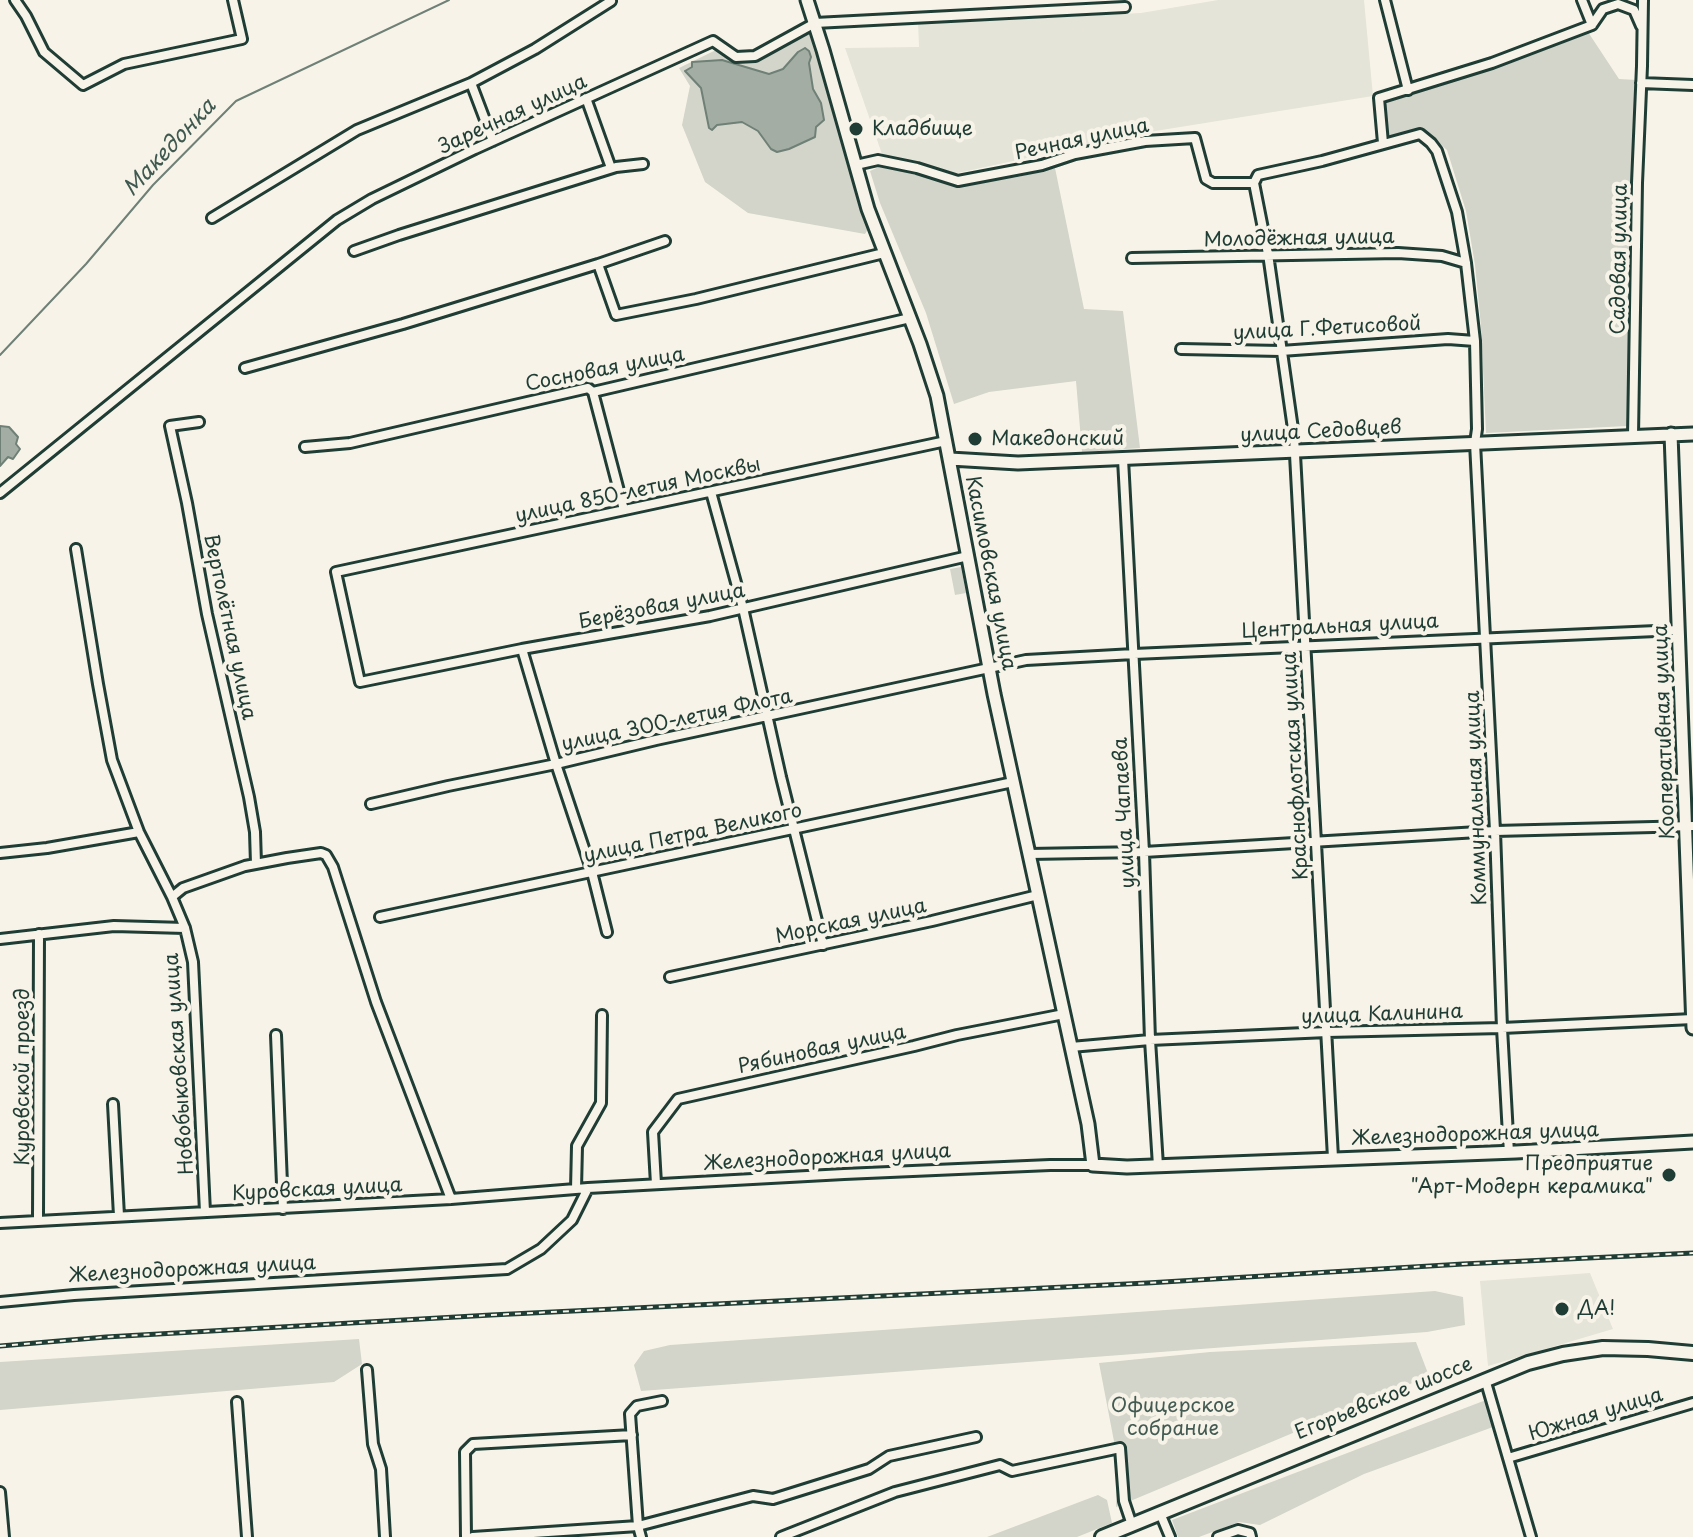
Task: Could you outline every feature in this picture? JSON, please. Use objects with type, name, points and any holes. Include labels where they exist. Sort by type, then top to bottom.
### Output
[{"type":"main road","name":"Касимовская улица","points":[[807,0],[868,209],[932,378],[1013,782],[1088,1124],[1093,1165]]},
{"type":"main road","name":"Кооперативная улица","points":[[1671,434],[1690,826],[1693,1028]]},
{"type":"main road","name":"улица Седовцев","points":[[950,459],[1018,463],[1693,434]]},
{"type":"main road","name":"Центральная улица","points":[[1679,630],[1693,630]]},
{"type":"main road","name":"Железнодорожная улица","points":[[1093,1165],[1158,1166],[1509,1153],[1693,1142]]},
{"type":"main road","name":"Егорьевское шоссе","points":[[1102,1537],[1537,1360],[1581,1350],[1624,1348],[1693,1353]]},
{"type":"street","points":[[15,0],[44,52],[83,85],[124,64],[242,39],[233,0]]},
{"type":"street","points":[[1385,0],[1408,90]]},
{"type":"street","points":[[1582,0],[1592,25]]},
{"type":"street","name":"Садовая улица","points":[[1633,436],[1643,0]]},
{"type":"street","points":[[212,218],[357,130],[471,83],[535,49],[611,1]]},
{"type":"street","points":[[1383,143],[1379,98],[1492,63],[1592,25],[1603,9],[1618,4],[1634,10],[1641,27]]},
{"type":"street","name":"Заречная улица","points":[[0,493],[337,220],[372,199],[493,141],[713,41],[736,57],[755,56],[815,23],[1125,7]]},
{"type":"street","points":[[471,83],[493,141]]},
{"type":"street","points":[[1641,83],[1693,85]]},
{"type":"street","points":[[586,98],[611,168]]},
{"type":"street","name":"Речная улица","points":[[856,165],[878,160],[958,181],[1145,141],[1195,138],[1206,179],[1213,183],[1254,183],[1258,175],[1420,134]]},
{"type":"street","name":"Коммунальная улица","points":[[1420,134],[1437,151],[1457,212],[1475,341],[1475,443],[1509,1153]]},
{"type":"street","points":[[354,251],[611,168],[643,164]]},
{"type":"street","name":"Краснофлотская улица","points":[[1254,183],[1268,254],[1294,436],[1333,1158]]},
{"type":"street","points":[[245,368],[403,324],[665,241]]},
{"type":"street","points":[[598,264],[616,315],[696,299],[884,253]]},
{"type":"street","name":"Молодёжная улица","points":[[1132,258],[1398,253],[1442,256],[1466,263]]},
{"type":"street","name":"Сосновая улица","points":[[305,447],[350,443],[588,388],[593,392],[910,318]]},
{"type":"street","name":"улица Г.Фетисовой","points":[[1181,349],[1281,351],[1448,339],[1475,341]]},
{"type":"street","points":[[593,392],[624,510]]},
{"type":"street","name":"Вертолётная улица","points":[[199,422],[170,426],[207,614],[249,797],[256,864]]},
{"type":"street","name":"улица 850-летия Москвы","points":[[360,682],[336,572],[946,441]]},
{"type":"street","name":"улица Чапаева","points":[[1123,459],[1158,1166]]},
{"type":"street","points":[[711,492],[743,608],[823,945]]},
{"type":"street","name":"Новобыковская улица","points":[[76,549],[112,760],[139,832],[185,928],[193,962],[205,1212]]},
{"type":"street","name":"Берёзовая улица","points":[[360,682],[522,649],[710,616],[968,556]]},
{"type":"street","name":"Центральная улица","points":[[989,667],[1027,660],[1134,654],[1679,630]]},
{"type":"street","points":[[522,649],[592,872],[607,932]]},
{"type":"street","name":"улица 300-летия Флота","points":[[371,804],[989,667]]},
{"type":"street","name":"улица Петра Великого","points":[[380,917],[1013,782]]},
{"type":"street","points":[[1029,854],[1144,852],[1495,831],[1690,826]]},
{"type":"street","points":[[0,853],[139,832]]},
{"type":"street","points":[[172,897],[183,888],[256,864],[321,853],[329,858],[376,1002],[451,1199]]},
{"type":"street","name":"Морская улица","points":[[670,977],[1038,895]]},
{"type":"street","points":[[0,939],[114,926],[185,928]]},
{"type":"street","name":"Куровской проезд","points":[[38,1220],[39,934]]},
{"type":"street","name":"Рябиновая улица","points":[[656,1184],[653,1132],[678,1099],[957,1035],[1064,1014]]},
{"type":"street","points":[[576,1189],[577,1146],[601,1103],[602,1015]]},
{"type":"street","name":"улица Калинина","points":[[1071,1047],[1327,1032],[1693,1019]]},
{"type":"street","points":[[276,1035],[283,1209]]},
{"type":"street","points":[[113,1104],[119,1216]]},
{"type":"street","name":"Железнодорожная улица","points":[[0,1302],[507,1269],[541,1249],[572,1220],[588,1188],[1093,1165]]},
{"type":"street","name":"Куровская улица","points":[[0,1223],[283,1209],[588,1188]]},
{"type":"street","points":[[367,1370],[373,1444],[381,1469],[385,1537]]},
{"type":"street","points":[[1485,1379],[1531,1537]]},
{"type":"street","points":[[641,1537],[630,1414],[637,1406],[662,1401]]},
{"type":"street","points":[[237,1402],[247,1537]]},
{"type":"street","name":"Южная улица","points":[[1508,1458],[1693,1403]]},
{"type":"street","points":[[466,1537],[465,1452],[473,1444],[632,1435]]},
{"type":"street","points":[[473,1537],[638,1526],[753,1496],[773,1499],[869,1469],[889,1456],[976,1437]]},
{"type":"street","points":[[781,1537],[895,1492],[1000,1465],[1012,1471],[1120,1448],[1124,1501],[1132,1525]]},
{"type":"street","points":[[0,1492],[4,1537]]},
{"type":"street","points":[[1160,1513],[1170,1537]]},
{"type":"street","points":[[1218,1537],[1238,1530],[1251,1535]]},
{"type":"shaded area","points":[[1218,0],[1364,0],[1373,96],[1143,133],[953,174],[883,157],[845,48],[919,47],[918,21],[1141,13]]},
{"type":"shaded area","points":[[805,48],[811,57],[813,89],[821,103],[824,120],[816,127],[815,137],[777,152],[771,149],[758,131],[742,122],[717,125],[712,130],[709,128],[701,88],[685,71],[692,67],[692,62],[722,60],[769,74],[783,69]]},
{"type":"shaded area","points":[[0,426],[9,427],[18,437],[16,444],[20,449],[13,459],[8,457],[0,466]]},
{"type":"shaded area","points":[[1590,1273],[1613,1329],[1488,1366],[1480,1281]]},
{"type":"green space","points":[[813,29],[868,229],[865,234],[748,213],[705,182],[682,125],[690,86],[679,68],[716,50],[732,60],[757,62]]},
{"type":"green space","points":[[1588,32],[1619,79],[1637,80],[1627,426],[1486,433],[1481,326],[1466,211],[1447,150],[1424,129],[1387,136],[1384,102],[1468,76]]},
{"type":"green space","points":[[881,166],[957,185],[1018,177],[1055,168],[1084,309],[1123,311],[1140,448],[1082,452],[1076,381],[989,392],[954,404],[926,313],[880,203],[870,171]]},
{"type":"green space","points":[[961,567],[966,593],[955,595],[950,569]]},
{"type":"green space","points":[[1435,1291],[1463,1297],[1465,1325],[1427,1332],[641,1391],[634,1365],[644,1351],[670,1345]]},
{"type":"green space","points":[[359,1339],[362,1364],[334,1382],[0,1410],[0,1362]]},
{"type":"green space","name":"Офицерское собрание","points":[[1416,1342],[1429,1376],[1116,1507],[1117,1457],[1099,1363],[1210,1352]]},
{"type":"green space","points":[[1486,1400],[1493,1427],[1364,1474],[1260,1525],[1239,1522],[1199,1537],[1178,1537],[1172,1520]]},
{"type":"green space","points":[[1098,1495],[1107,1500],[1112,1523],[1077,1537],[987,1537]]},
{"type":"waterway","name":"Македонка","points":[[0,355],[86,264],[153,185],[236,101],[449,0]]},
{"type":"railway","points":[[0,1346],[491,1315],[1693,1253]]},
{"type":"place","name":"Кладбище","points":[[856,129]]},
{"type":"place","name":"Македонский","points":[[975,439]]},
{"type":"place","name":"Предприятие \"Арт-Модерн керамика\"","points":[[1669,1175]]},
{"type":"place","name":"ДА!","points":[[1562,1309]]}]
